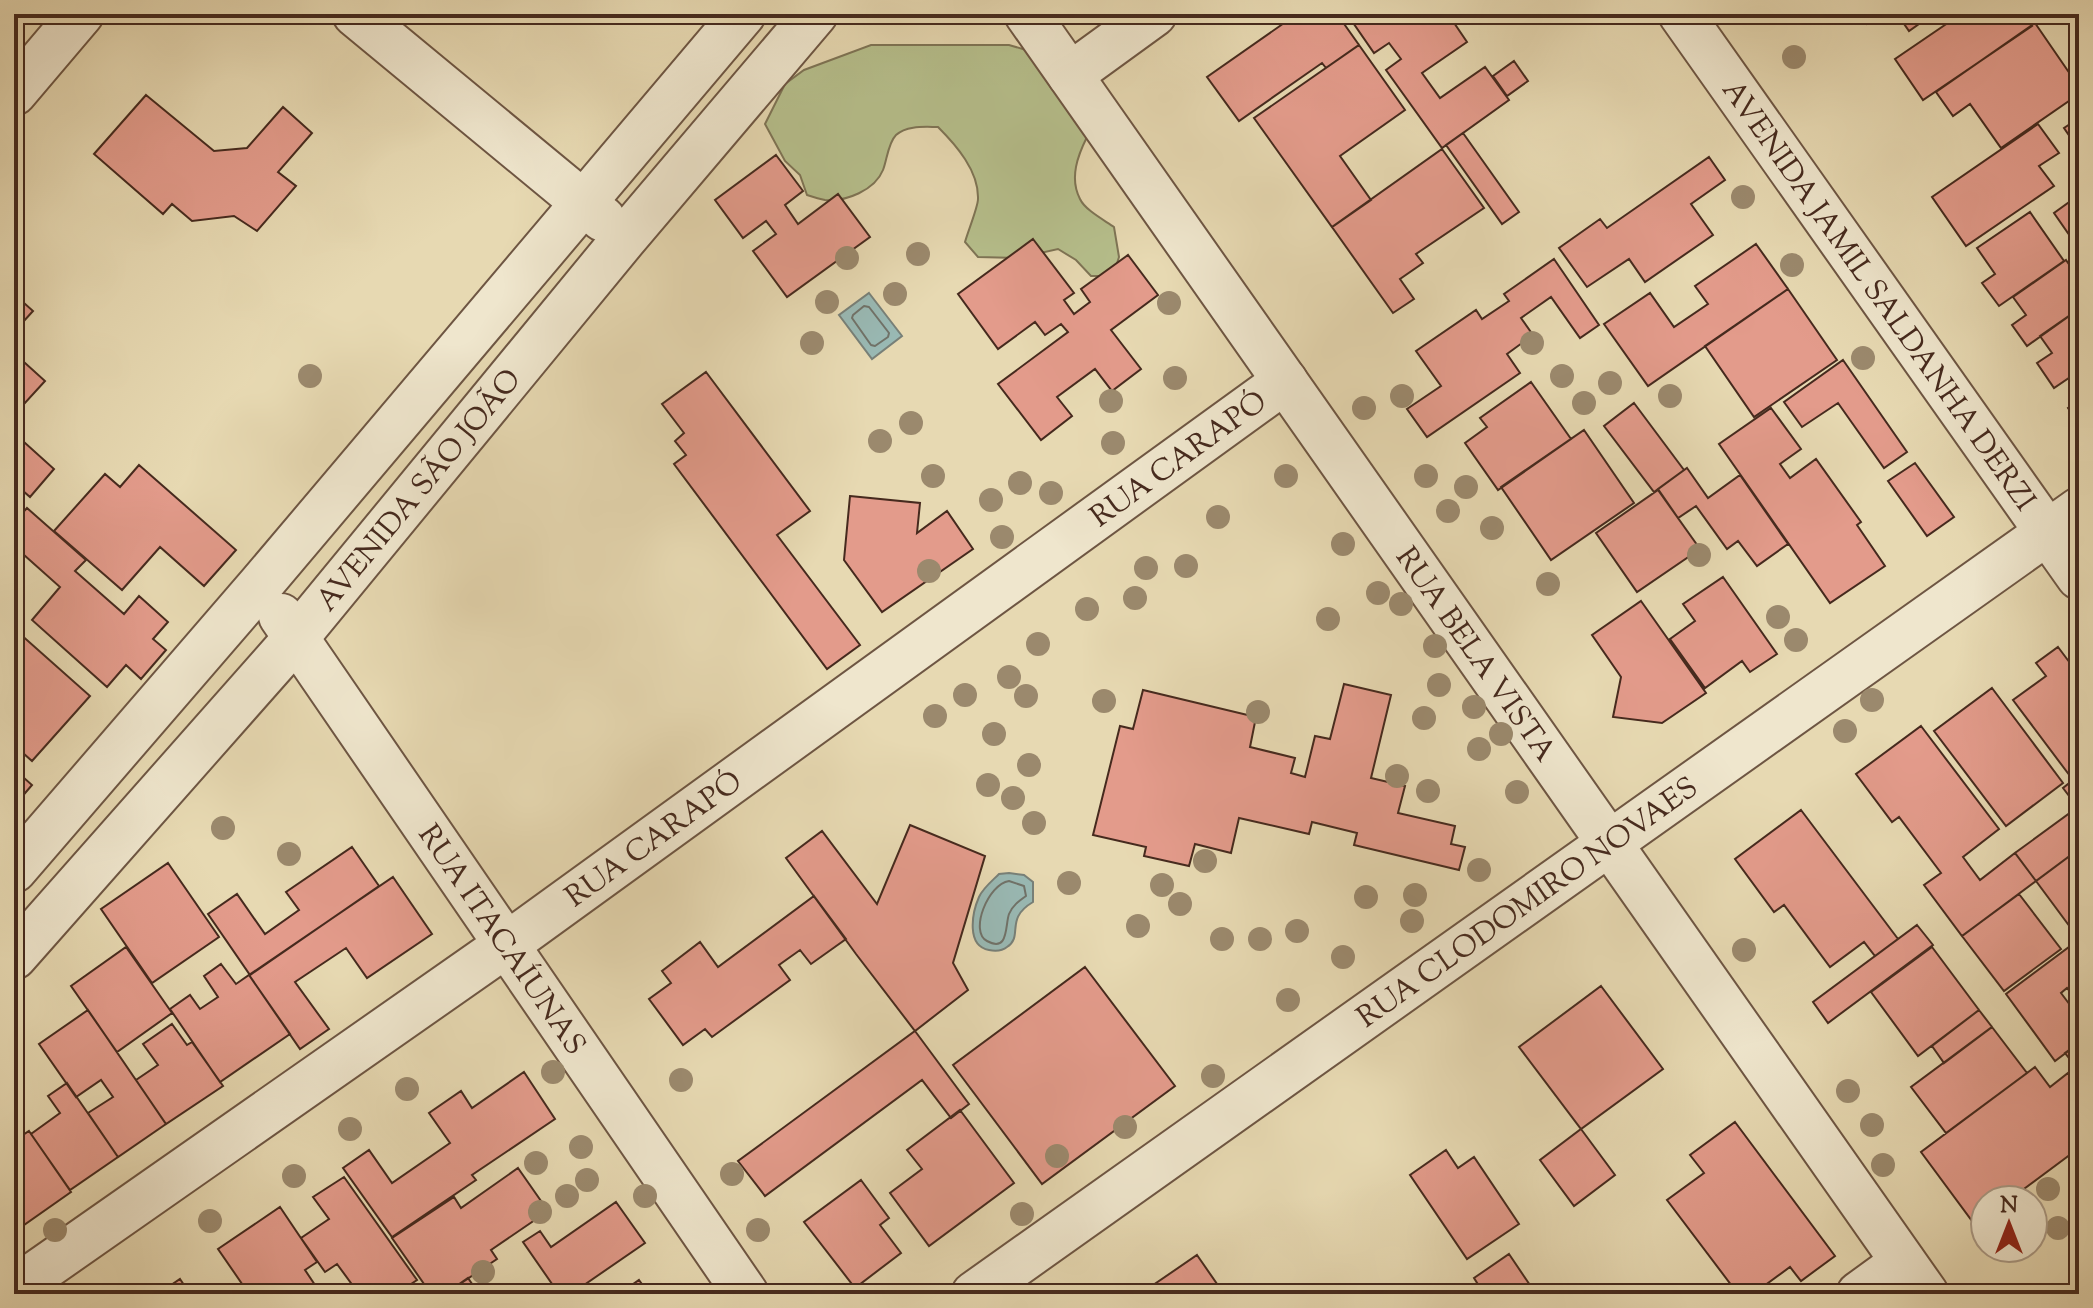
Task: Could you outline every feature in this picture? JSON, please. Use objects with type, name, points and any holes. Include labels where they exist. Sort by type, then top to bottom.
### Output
[{"type":"street","points":[[14,93],[81,14]]},
{"type":"street","points":[[355,14],[624,239]]},
{"type":"street","name":"AVENIDA SÃO JOÃO","points":[[14,870],[261,584],[743,14]]},
{"type":"street","name":"AVENIDA SÃO JOÃO","points":[[20,940],[295,639],[624,239],[815,14]]},
{"type":"street","name":"RUA BELA VISTA","points":[[1027,14],[1914,1278]]},
{"type":"street","points":[[1070,75],[1154,14]]},
{"type":"street","name":"AVENIDA JAMIL SALDANHA DERZI","points":[[1681,14],[2063,521],[2079,577]]},
{"type":"street","name":"RUA CARAPÓ","points":[[14,1289],[506,945],[1285,381]]},
{"type":"street","name":"RUA CLODOMIRO NOVAES","points":[[974,1294],[2063,521]]},
{"type":"street","name":"RUA ITACAÍUNAS","points":[[261,584],[295,639],[746,1294]]},
{"type":"street","points":[[1859,1294],[1914,1278]]},
{"type":"green space","points":[[871,45],[1009,45],[1033,52],[1087,137],[1078,159],[1075,183],[1082,203],[1114,227],[1119,257],[1113,276],[1091,276],[1076,260],[1058,249],[1018,258],[978,257],[965,242],[978,203],[975,178],[959,150],[938,127],[911,128],[896,135],[883,170],[867,189],[833,200],[807,195],[800,175],[785,161],[765,124],[785,84],[804,70]]},
{"type":"water","points":[[869,293],[902,336],[872,359],[839,315]]},
{"type":"water","points":[[999,874],[1024,875],[1033,882],[1033,902],[1019,915],[1012,943],[1003,949],[989,950],[982,947],[974,936],[974,911],[985,888]]},
{"type":"building","points":[[1297,14],[1337,14],[1359,45],[1326,68],[1322,63],[1239,121],[1207,77]]},
{"type":"building","points":[[1347,14],[1448,14],[1467,42],[1422,73],[1440,98],[1485,67],[1509,100],[1442,148],[1386,70],[1401,59],[1389,43],[1374,53]]},
{"type":"building","points":[[1860,14],[1882,14],[1867,24]]},
{"type":"building","points":[[1907,14],[1933,14],[1909,31],[1900,18]]},
{"type":"building","points":[[1961,14],[2024,14],[2032,26],[1923,100],[1895,59]]},
{"type":"building","points":[[2035,23],[2079,87],[2079,94],[2001,148],[1970,104],[1953,116],[1936,92]]},
{"type":"building","points":[[1359,45],[1405,110],[1340,156],[1371,200],[1332,227],[1254,118]]},
{"type":"building","points":[[1514,61],[1528,81],[1507,96],[1493,76]]},
{"type":"building","points":[[146,95],[214,151],[247,148],[283,107],[312,133],[278,172],[296,186],[257,231],[234,216],[192,221],[172,204],[163,214],[94,154]]},
{"type":"building","points":[[2079,118],[2079,150],[2064,128]]},
{"type":"building","points":[[2038,124],[2059,153],[2039,166],[2054,186],[1966,246],[1932,197]]},
{"type":"building","points":[[1463,133],[1519,212],[1502,224],[1446,145]]},
{"type":"building","points":[[1442,149],[1484,208],[1416,254],[1423,263],[1400,279],[1414,299],[1393,313],[1332,227]]},
{"type":"building","points":[[776,155],[803,191],[785,205],[798,224],[838,194],[870,237],[787,297],[753,251],[776,234],[766,221],[743,238],[715,200]]},
{"type":"building","points":[[1709,157],[1725,180],[1691,204],[1713,235],[1645,282],[1629,259],[1587,287],[1559,248],[1600,219],[1607,228]]},
{"type":"building","points":[[2079,195],[2079,249],[2054,213]]},
{"type":"building","points":[[2030,212],[2064,261],[1999,306],[1982,283],[1995,274],[1977,248]]},
{"type":"building","points":[[1033,239],[1074,293],[1064,300],[1074,314],[1090,302],[1081,289],[1128,255],[1158,295],[1111,330],[1141,369],[1112,391],[1095,369],[1057,397],[1072,416],[1041,440],[998,384],[1068,332],[1061,324],[1045,335],[1035,322],[998,349],[958,294]]},
{"type":"building","points":[[1756,244],[1788,289],[1648,386],[1604,324],[1650,293],[1674,327],[1708,304],[1695,286]]},
{"type":"building","points":[[1554,259],[1599,325],[1580,338],[1551,297],[1521,318],[1533,335],[1507,354],[1520,373],[1427,437],[1407,409],[1441,386],[1416,351],[1476,310],[1482,319],[1509,301],[1504,294]]},
{"type":"building","points":[[2066,260],[2079,279],[2079,309],[2027,346],[2012,325],[2026,315],[2013,297]]},
{"type":"building","points":[[1788,289],[1837,360],[1754,417],[1705,346]]},
{"type":"building","points":[[14,294],[33,311],[14,332]]},
{"type":"building","points":[[2079,309],[2079,371],[2054,388],[2037,363],[2052,353],[2040,336]]},
{"type":"building","points":[[14,353],[45,381],[14,415]]},
{"type":"building","points":[[1843,360],[1907,452],[1884,468],[1838,403],[1802,427],[1784,402]]},
{"type":"building","points":[[2079,371],[2079,392],[2069,378]]},
{"type":"building","points":[[706,372],[810,511],[777,535],[860,645],[827,669],[674,464],[686,455],[675,441],[684,433],[662,404]]},
{"type":"building","points":[[1531,382],[1571,439],[1498,490],[1465,443],[1487,427],[1480,418]]},
{"type":"building","points":[[2079,400],[2079,424],[2068,408]]},
{"type":"building","points":[[1634,403],[1684,470],[1654,492],[1604,426]]},
{"type":"building","points":[[1771,408],[1801,449],[1780,464],[1790,478],[1816,459],[1861,522],[1857,525],[1885,566],[1830,603],[1719,444]]},
{"type":"building","points":[[1584,430],[1634,503],[1551,560],[1501,487]]},
{"type":"building","points":[[14,433],[54,469],[30,497],[14,483]]},
{"type":"building","points":[[1915,463],[1954,517],[1927,536],[1888,481]]},
{"type":"building","points":[[139,465],[236,550],[204,586],[160,547],[122,590],[54,531],[105,474],[120,487]]},
{"type":"building","points":[[1687,468],[1708,498],[1740,475],[1788,544],[1757,566],[1738,541],[1727,549],[1696,506],[1678,518],[1658,489]]},
{"type":"building","points":[[1658,490],[1700,549],[1637,592],[1596,533]]},
{"type":"building","points":[[850,496],[920,503],[917,533],[947,511],[973,549],[882,612],[844,560]]},
{"type":"building","points":[[27,508],[86,560],[75,571],[124,614],[139,596],[168,622],[153,639],[166,650],[141,679],[126,665],[107,687],[32,620],[60,587],[14,546],[14,522]]},
{"type":"building","points":[[1723,577],[1777,654],[1750,672],[1742,661],[1705,688],[1670,639],[1695,621],[1683,604]]},
{"type":"building","points":[[1641,601],[1706,693],[1662,723],[1613,717],[1621,677],[1592,635]]},
{"type":"building","points":[[19,633],[90,696],[32,761],[14,745],[14,638]]},
{"type":"building","points":[[2058,647],[2079,675],[2079,809],[2063,788],[2073,780],[2013,700],[2046,676],[2036,663]]},
{"type":"building","points":[[1344,684],[1391,695],[1371,778],[1405,786],[1398,813],[1455,826],[1451,844],[1465,847],[1459,870],[1354,845],[1357,833],[1312,822],[1309,834],[1239,818],[1231,853],[1195,844],[1189,866],[1144,856],[1146,847],[1093,835],[1120,726],[1133,729],[1143,690],[1256,717],[1250,747],[1295,758],[1291,773],[1305,777],[1315,736],[1330,739]]},
{"type":"building","points":[[1992,688],[2063,783],[2006,826],[1934,731]]},
{"type":"building","points":[[1921,726],[1999,829],[1963,857],[1980,880],[2015,853],[2036,881],[1962,936],[1924,885],[1941,873],[1899,817],[1892,822],[1856,774]]},
{"type":"building","points":[[14,769],[32,785],[14,806]]},
{"type":"building","points":[[2078,807],[2079,849],[2036,881],[2015,853]]},
{"type":"building","points":[[1801,810],[1898,939],[1875,956],[1864,942],[1830,967],[1784,905],[1774,912],[1735,859]]},
{"type":"building","points":[[910,825],[985,856],[953,963],[968,990],[915,1031],[786,858],[822,831],[877,904]]},
{"type":"building","points":[[352,847],[379,886],[250,975],[208,914],[237,894],[265,934],[299,910],[286,892]]},
{"type":"building","points":[[2079,849],[2079,939],[2036,881]]},
{"type":"building","points":[[168,863],[219,937],[152,983],[101,909]]},
{"type":"building","points":[[393,877],[432,934],[367,978],[346,948],[295,982],[329,1029],[300,1049],[249,975]]},
{"type":"building","points":[[2019,894],[2061,949],[2004,991],[1962,936]]},
{"type":"building","points":[[814,896],[846,939],[811,964],[800,950],[779,965],[790,980],[712,1037],[705,1029],[683,1045],[649,999],[671,983],[662,971],[700,942],[718,967]]},
{"type":"building","points":[[1917,925],[1933,945],[1828,1023],[1813,1002]]},
{"type":"building","points":[[2077,941],[2079,1001],[2067,988],[2061,993],[2079,1017],[2079,1043],[2055,1061],[2006,994]]},
{"type":"building","points":[[126,947],[172,1013],[117,1052],[71,986]]},
{"type":"building","points":[[1932,947],[1979,1010],[1918,1056],[1871,992]]},
{"type":"building","points":[[221,964],[236,984],[249,975],[290,1034],[220,1082],[170,1009],[190,995],[200,1009],[218,997],[204,976]]},
{"type":"building","points":[[1085,967],[1175,1086],[1042,1184],[953,1065]]},
{"type":"building","points":[[1601,986],[1663,1069],[1581,1129],[1519,1047]]},
{"type":"building","points":[[88,1010],[166,1124],[118,1157],[88,1113],[113,1097],[101,1080],[76,1097],[39,1044]]},
{"type":"building","points":[[1979,1010],[1992,1027],[1944,1063],[1932,1046]]},
{"type":"building","points":[[172,1024],[187,1045],[192,1042],[223,1086],[166,1124],[136,1080],[158,1065],[143,1044]]},
{"type":"building","points":[[1992,1027],[2027,1073],[1946,1133],[1911,1087]]},
{"type":"building","points":[[915,1031],[969,1104],[951,1118],[922,1080],[765,1196],[738,1161]]},
{"type":"building","points":[[2079,1043],[2079,1071],[2065,1053]]},
{"type":"building","points":[[2035,1067],[2050,1087],[2068,1073],[2079,1088],[2079,1148],[2031,1184],[1969,1184],[1969,1217],[1921,1152]]},
{"type":"building","points":[[524,1072],[555,1119],[472,1175],[476,1180],[392,1237],[343,1168],[369,1150],[392,1183],[450,1143],[429,1113],[461,1091],[472,1108]]},
{"type":"building","points":[[67,1083],[118,1157],[70,1190],[31,1134],[60,1113],[48,1096]]},
{"type":"building","points":[[960,1110],[1014,1183],[929,1246],[890,1193],[922,1169],[907,1150]]},
{"type":"building","points":[[1735,1122],[1835,1256],[1801,1281],[1790,1267],[1753,1294],[1738,1294],[1667,1200],[1704,1173],[1690,1155]]},
{"type":"building","points":[[1581,1129],[1615,1175],[1574,1206],[1540,1160]]},
{"type":"building","points":[[29,1131],[71,1192],[14,1232],[14,1141]]},
{"type":"building","points":[[1446,1150],[1458,1168],[1474,1157],[1519,1224],[1467,1259],[1410,1175]]},
{"type":"building","points":[[518,1168],[548,1211],[491,1250],[497,1259],[445,1294],[431,1294],[392,1238],[454,1197],[461,1208]]},
{"type":"building","points":[[344,1177],[417,1280],[396,1294],[359,1294],[337,1264],[325,1272],[301,1238],[329,1219],[313,1197]]},
{"type":"building","points":[[861,1180],[889,1218],[880,1225],[901,1253],[855,1288],[804,1222]]},
{"type":"building","points":[[616,1202],[645,1243],[571,1294],[559,1294],[523,1242],[540,1231],[551,1247]]},
{"type":"building","points":[[280,1207],[317,1262],[305,1270],[321,1294],[249,1294],[218,1249]]},
{"type":"building","points":[[1509,1254],[1536,1294],[1484,1294],[1474,1278]]},
{"type":"building","points":[[1197,1255],[1224,1294],[1140,1294]]},
{"type":"building","points":[[468,1278],[479,1294],[445,1294]]},
{"type":"building","points":[[180,1279],[190,1294],[158,1294]]},
{"type":"building","points":[[639,1280],[649,1294],[619,1294]]}]
